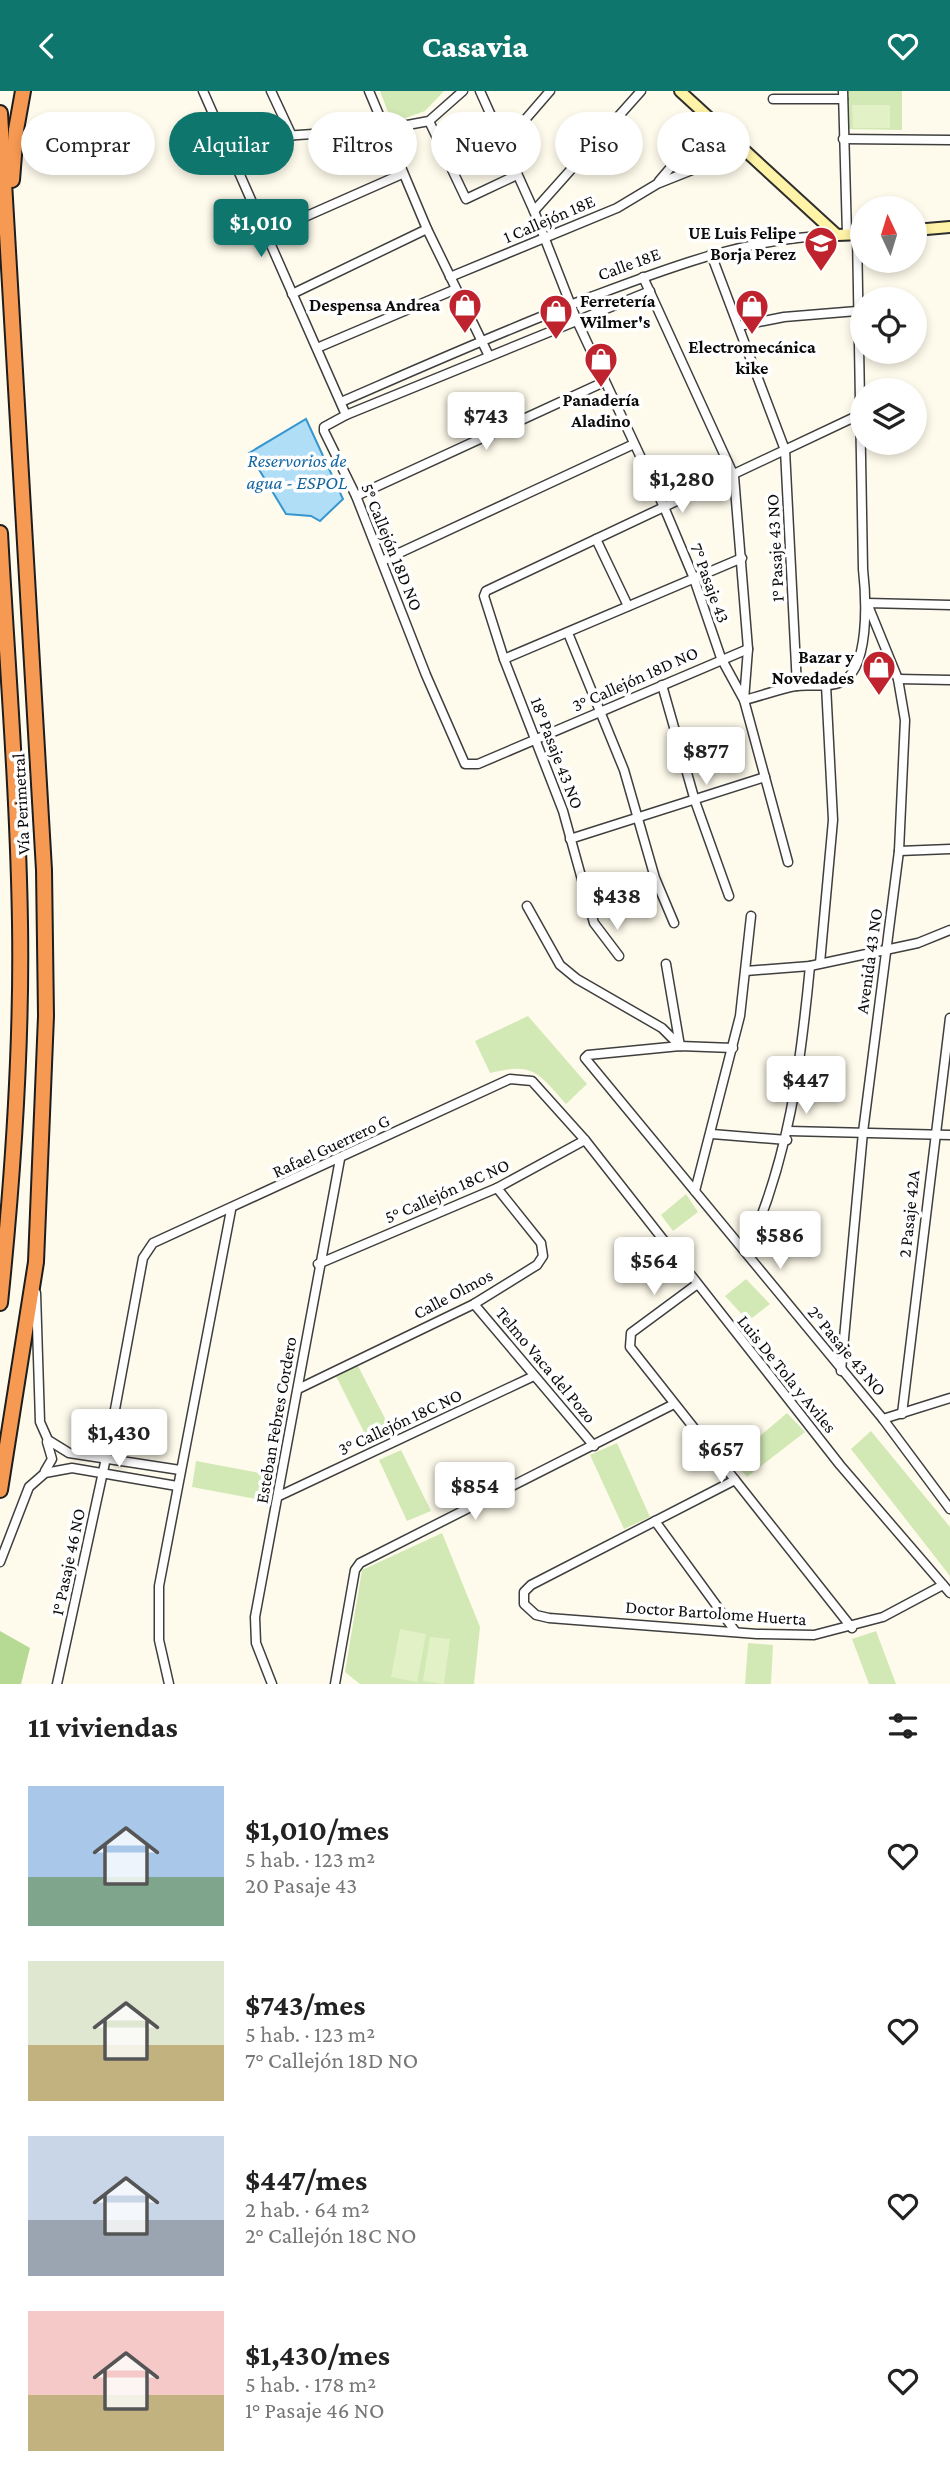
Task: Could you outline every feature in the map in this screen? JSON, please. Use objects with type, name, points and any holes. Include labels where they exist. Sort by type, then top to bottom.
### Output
[{"type":"highway","points":[[10,259],[14,142],[23,91]]},
{"type":"highway","name":"Vía Perimetral","points":[[0,113],[46,926],[44,1097],[36,1262],[0,1490]]},
{"type":"highway","name":"Vía Perimetral","points":[[0,533],[20,926],[13,1160],[0,1303]]},
{"type":"street","points":[[203,91],[212,112]]},
{"type":"street","points":[[271,91],[281,112]]},
{"type":"street","points":[[369,91],[378,112]]},
{"type":"street","points":[[417,123],[429,121],[463,91]]},
{"type":"street","name":"7° Pasaje 43","points":[[480,91],[490,112]]},
{"type":"street","points":[[532,112],[550,91]]},
{"type":"street","points":[[534,211],[642,91]]},
{"type":"street","points":[[680,91],[704,112]]},
{"type":"street","points":[[773,99],[843,95]]},
{"type":"street","name":"Avenida 43 NO","points":[[843,95],[843,139],[850,223]]},
{"type":"street","points":[[429,121],[431,125]]},
{"type":"street","points":[[843,139],[950,140]]},
{"type":"street","points":[[750,153],[850,234]]},
{"type":"street","points":[[240,175],[346,415]]},
{"type":"street","points":[[266,234],[400,175]]},
{"type":"street","points":[[402,175],[489,356]]},
{"type":"street","points":[[455,175],[467,199],[515,175]]},
{"type":"street","name":"7° Pasaje 43","points":[[517,175],[577,321],[664,507],[693,576],[721,658],[744,700],[788,862]]},
{"type":"street","name":"1 Callejón 18E","points":[[657,184],[665,175]]},
{"type":"street","name":"1 Callejón 18E","points":[[450,277],[617,208],[657,184],[680,175]]},
{"type":"street","points":[[928,229],[950,227]]},
{"type":"street","points":[[292,294],[427,229]]},
{"type":"street","name":"Calle 18E","points":[[341,401],[570,305],[711,254],[741,245],[850,235]]},
{"type":"street","name":"1° Pasaje 43 NO","points":[[711,254],[785,450],[797,686]]},
{"type":"street","points":[[643,277],[734,476],[748,649],[744,700]]},
{"type":"street","points":[[317,348],[456,289]]},
{"type":"street","name":"Calle 18E","points":[[346,415],[650,291]]},
{"type":"street","points":[[739,326],[784,317],[850,312]]},
{"type":"street","points":[[356,496],[604,382]]},
{"type":"street","name":"5° Callejón 18D NO","points":[[346,415],[324,427],[324,431],[356,496],[465,764],[478,764],[535,740]]},
{"type":"street","points":[[628,606],[596,539],[850,419]]},
{"type":"street","points":[[382,561],[634,444]]},
{"type":"street","name":"Avenida 43 NO","points":[[744,700],[797,686],[826,685],[851,677],[858,662],[867,603],[862,455]]},
{"type":"street","name":"18° Pasaje 43 NO","points":[[596,539],[486,591],[484,596],[570,839],[594,923],[619,956]]},
{"type":"street","points":[[505,659],[693,576],[742,558]]},
{"type":"street","points":[[867,603],[950,605]]},
{"type":"street","name":"Avenida 43 NO","points":[[841,1371],[863,1132],[899,851],[905,720],[898,679],[867,603]]},
{"type":"street","points":[[568,633],[602,712],[639,817],[655,878],[674,923]]},
{"type":"street","name":"3° Callejón 18D NO","points":[[535,740],[721,658],[748,649]]},
{"type":"street","points":[[898,679],[950,680]]},
{"type":"street","points":[[662,685],[695,801],[729,896]]},
{"type":"street","points":[[820,963],[833,820],[826,685]]},
{"type":"street","points":[[570,839],[695,801],[765,776]]},
{"type":"street","points":[[899,851],[950,849]]},
{"type":"street","points":[[527,906],[560,965],[577,979],[663,1028],[680,1046],[733,1048]]},
{"type":"street","points":[[695,1191],[733,1048],[746,971],[751,916]]},
{"type":"street","points":[[746,971],[810,967],[938,938],[950,930]]},
{"type":"street","points":[[666,964],[680,1046]]},
{"type":"street","points":[[747,1252],[768,1203],[788,1135],[810,967]]},
{"type":"street","name":"2 Pasaje 42A","points":[[902,1414],[950,1018]]},
{"type":"street","name":"2° Pasaje 43 NO","points":[[680,1046],[588,1055],[585,1058],[588,1065],[747,1252],[841,1371],[883,1419],[950,1509]]},
{"type":"street","name":"Luis De Tola y Aviles","points":[[522,1078],[532,1081],[585,1140],[696,1285],[840,1465],[950,1593]]},
{"type":"street","name":"Rafael Guerrero G","points":[[153,1243],[231,1210],[510,1079],[522,1078]]},
{"type":"street","points":[[712,1134],[863,1132],[950,1135]]},
{"type":"street","name":"5° Callejón 18C NO","points":[[318,1264],[497,1188],[585,1140]]},
{"type":"street","name":"Esteban Febres Cordero","points":[[272,1684],[254,1628],[318,1264],[340,1159]]},
{"type":"street","name":"Calle Olmos","points":[[298,1389],[474,1304],[537,1265],[543,1255],[541,1243],[497,1188]]},
{"type":"street","points":[[169,1684],[159,1640],[159,1586],[231,1210]]},
{"type":"street","name":"1° Pasaje 46 NO","points":[[57,1684],[103,1473],[143,1258],[153,1243]]},
{"type":"street","points":[[0,1562],[29,1487],[52,1459],[39,1413],[36,1262]]},
{"type":"street","points":[[696,1285],[631,1333],[629,1340],[634,1355],[852,1628]]},
{"type":"street","name":"Telmo Vaca del Pozo","points":[[474,1304],[594,1446]]},
{"type":"street","name":"3° Callejón 18C NO","points":[[279,1496],[534,1376]]},
{"type":"street","points":[[883,1419],[950,1398]]},
{"type":"street","points":[[335,1684],[355,1570],[360,1563],[674,1404]]},
{"type":"street","points":[[44,1433],[54,1447],[69,1453],[180,1470]]},
{"type":"street","points":[[40,1476],[56,1468],[67,1468],[177,1486]]},
{"type":"street","points":[[735,1480],[655,1521],[735,1632]]},
{"type":"street","name":"Doctor Bartolome Huerta","points":[[655,1521],[531,1585],[524,1592],[524,1604],[536,1615],[549,1618],[785,1636],[814,1635],[852,1628],[910,1605],[943,1585]]},
{"type":"green space","points":[[380,91],[444,91],[425,111],[417,114],[388,112]]},
{"type":"green space","points":[[845,91],[902,91],[902,130],[846,129]]},
{"type":"green space","points":[[852,105],[890,105],[890,128],[853,128]]},
{"type":"green space","points":[[528,1016],[587,1084],[566,1104],[534,1073],[516,1069],[490,1073],[475,1041]]},
{"type":"green space","points":[[686,1194],[698,1212],[673,1231],[661,1215]]},
{"type":"green space","points":[[746,1279],[770,1304],[748,1321],[725,1296]]},
{"type":"green space","points":[[358,1366],[392,1432],[369,1442],[336,1376]]},
{"type":"green space","points":[[787,1413],[805,1432],[747,1477],[732,1460]]},
{"type":"green space","points":[[871,1431],[950,1527],[950,1576],[851,1449]]},
{"type":"green space","points":[[617,1443],[650,1517],[624,1529],[590,1455]]},
{"type":"green space","points":[[401,1450],[431,1511],[407,1521],[379,1460]]},
{"type":"green space","points":[[196,1461],[270,1475],[267,1501],[192,1487]]},
{"type":"green space","points":[[442,1533],[480,1627],[474,1684],[360,1684],[345,1672],[362,1570]]},
{"type":"green space","points":[[400,1629],[426,1634],[417,1682],[391,1677]]},
{"type":"green space","points":[[0,1631],[30,1648],[21,1684],[0,1684]]},
{"type":"green space","points":[[876,1631],[896,1684],[869,1684],[852,1639]]},
{"type":"green space","points":[[430,1637],[450,1639],[444,1684],[423,1681]]},
{"type":"green space","points":[[748,1643],[773,1645],[771,1684],[745,1684]]},
{"type":"water","name":"Reservorios de agua - ESPOL","points":[[306,419],[343,499],[320,521],[311,516],[286,514],[249,453]]},
{"type":"place","name":"UE Luis Felipe Borja Perez","points":[[821,273]]},
{"type":"place","name":"Despensa Andrea","points":[[465,335]]},
{"type":"place","name":"Electromecánica kike","points":[[752,336]]},
{"type":"place","name":"Ferretería Wilmer's","points":[[556,341]]},
{"type":"place","name":"Panadería Aladino","points":[[601,389]]},
{"type":"place","name":"Bazar y Novedades","points":[[879,697]]}]
